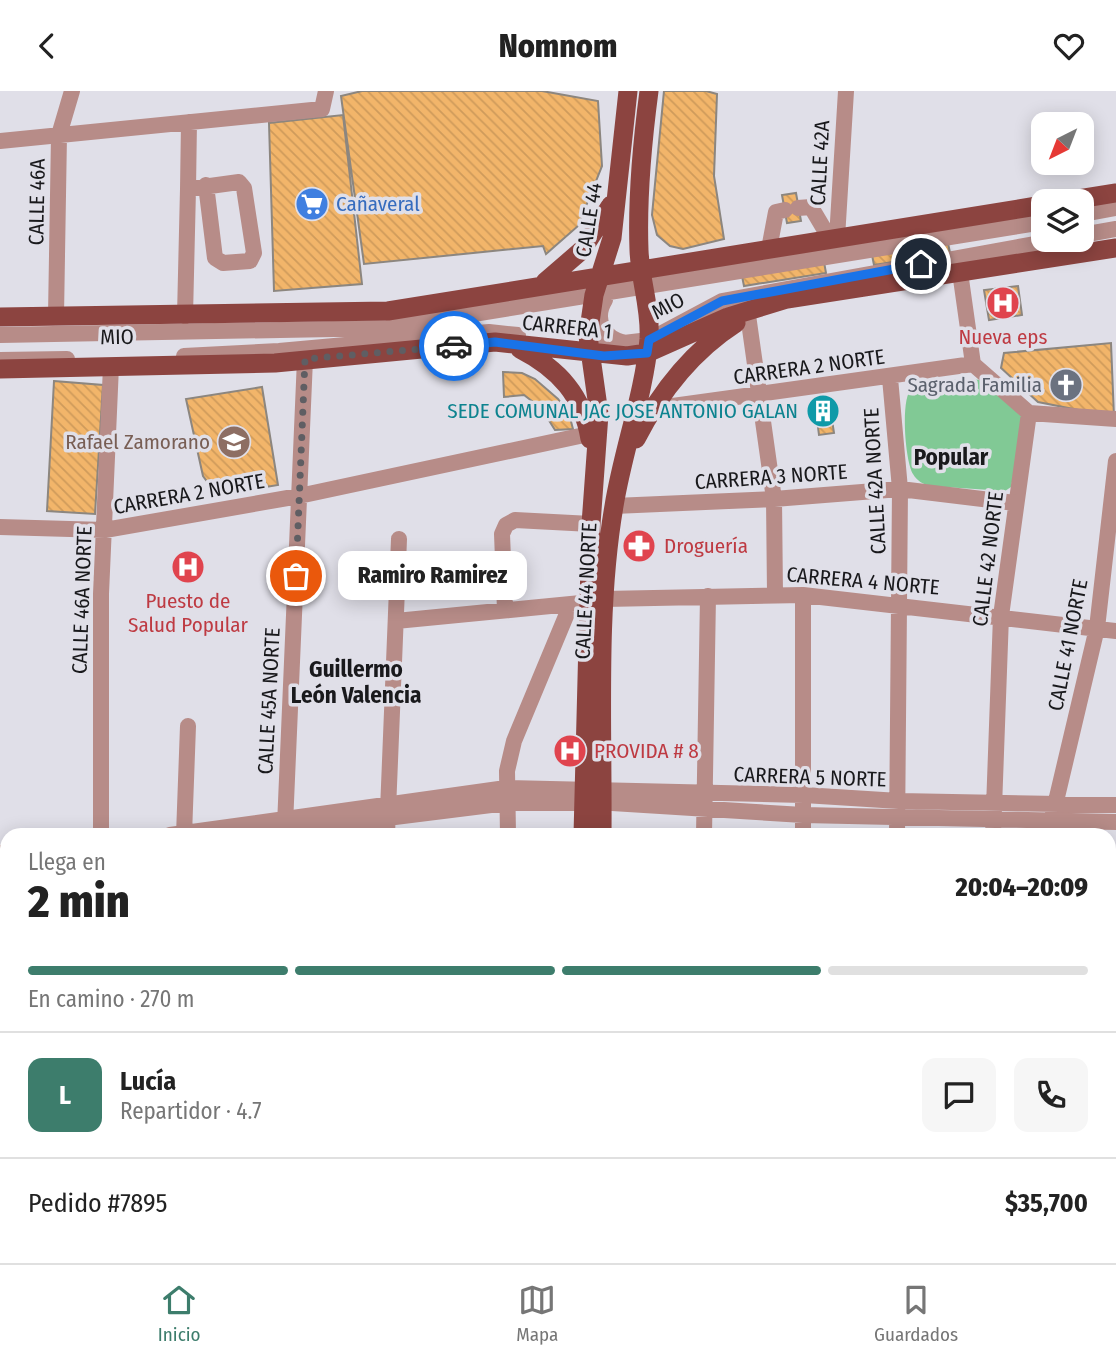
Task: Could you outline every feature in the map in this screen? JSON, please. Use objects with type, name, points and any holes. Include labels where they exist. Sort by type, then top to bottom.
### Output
[{"type":"main road","name":"CALLE 44","points":[[588,349],[594,295],[603,274],[612,238],[628,91]]},
{"type":"main road","points":[[645,345],[644,278],[639,251],[641,149],[649,91]]},
{"type":"main road","points":[[541,285],[582,250],[608,212],[617,191]]},
{"type":"main road","points":[[1094,197],[1116,193]]},
{"type":"main road","name":"CARRERA 1","points":[[0,317],[388,311],[603,274],[644,278],[769,249],[1031,207]]},
{"type":"main road","name":"CARRERA 1","points":[[0,369],[305,359],[495,342],[588,349],[613,356],[771,303],[1116,248]]},
{"type":"main road","points":[[619,482],[651,409],[677,374],[698,352],[748,315],[771,303]]},
{"type":"main road","points":[[495,342],[521,349],[562,378],[581,404],[595,473]]},
{"type":"main road","name":"CALLE 44 NORTE","points":[[589,601],[614,506],[645,345]]},
{"type":"main road","name":"CALLE 44 NORTE","points":[[588,349],[599,414],[589,601],[593,796],[600,828]]},
{"type":"main road","name":"CALLE 44 NORTE","points":[[585,828],[593,796]]},
{"type":"street","name":"CALLE 46A","points":[[55,316],[59,135],[72,91]]},
{"type":"street","points":[[0,141],[322,109],[326,91]]},
{"type":"street","name":"CALLE 42A","points":[[833,238],[846,91]]},
{"type":"street","points":[[186,316],[189,122]]},
{"type":"street","points":[[188,189],[206,185],[239,182],[244,188],[254,253],[250,261],[223,263],[215,258],[206,185]]},
{"type":"street","points":[[769,249],[776,212],[792,209],[811,207],[833,238]]},
{"type":"street","points":[[1094,212],[1116,208]]},
{"type":"street","name":"MIO","points":[[0,335],[387,328],[594,295],[614,291],[644,278],[1031,224]]},
{"type":"street","points":[[1094,233],[1116,229]]},
{"type":"street","name":"MIO","points":[[645,345],[722,301],[1031,245]]},
{"type":"street","points":[[960,272],[973,364],[1029,413],[1116,419]]},
{"type":"street","points":[[614,291],[601,305],[601,324],[613,339],[645,345]]},
{"type":"street","points":[[748,315],[774,499],[775,594]]},
{"type":"street","name":"MIO","points":[[0,360],[159,357],[279,351],[489,332],[588,349]]},
{"type":"street","name":"CALLE 45A NORTE","points":[[285,827],[305,359]]},
{"type":"street","name":"CARRERA 2 NORTE","points":[[651,409],[973,364]]},
{"type":"street","name":"CALLE 46A NORTE","points":[[101,828],[101,594],[111,366]]},
{"type":"street","name":"CALLE 42A NORTE","points":[[890,377],[900,489],[898,828]]},
{"type":"street","name":"CALLE 42 NORTE","points":[[994,819],[1001,616],[1029,413]]},
{"type":"street","name":"CARRERA 2 NORTE","points":[[0,527],[105,530],[299,496],[589,434]]},
{"type":"street","name":"CALLE 41 NORTE","points":[[1048,828],[1097,628],[1116,461]]},
{"type":"street","name":"CARRERA 3 NORTE","points":[[614,506],[774,499],[900,489],[1015,503]]},
{"type":"street","points":[[505,610],[502,534],[506,525],[515,520],[592,524]]},
{"type":"street","points":[[387,828],[399,539]]},
{"type":"street","name":"CARRERA 4 NORTE","points":[[396,621],[589,601],[775,594],[901,605],[1116,631]]},
{"type":"street","points":[[803,595],[803,828]]},
{"type":"street","points":[[704,828],[708,596]]},
{"type":"street","points":[[508,828],[506,796],[514,741],[589,601]]},
{"type":"street","points":[[180,828],[188,726]]},
{"type":"street","name":"CARRERA 5 NORTE","points":[[704,802],[804,795],[1048,828],[1116,822]]},
{"type":"street","name":"CARRERA 5 NORTE","points":[[285,827],[388,809],[506,796],[593,796],[704,802],[803,815],[899,809]]},
{"type":"street","name":"CARRERA 5 NORTE","points":[[994,819],[1055,804],[1116,804]]},
{"type":"green space","points":[[980,380],[1024,417],[1011,487],[1005,491],[930,486],[916,479],[910,467],[905,416],[908,394],[912,388],[925,382]]},
{"type":"building","points":[[362,91],[542,91],[598,101],[602,166],[578,226],[546,254],[543,246],[364,264],[341,96]]},
{"type":"building","points":[[664,91],[706,91],[717,94],[714,176],[724,239],[683,249],[670,246],[657,235],[652,215]]},
{"type":"building","name":"Cañaveral","points":[[343,115],[362,284],[274,291],[269,123]]},
{"type":"building","points":[[796,193],[801,221],[787,223],[782,195]]},
{"type":"building","points":[[948,243],[950,253],[874,265],[872,255]]},
{"type":"building","points":[[824,262],[826,273],[744,286],[742,276]]},
{"type":"building","name":"Nueva eps","points":[[1018,286],[1022,315],[989,320],[984,290]]},
{"type":"building","name":"Sagrada Familia","points":[[1111,343],[1114,417],[1038,402],[1001,368],[1004,353]]},
{"type":"building","points":[[503,372],[522,373],[535,379],[558,399],[569,414],[573,429],[555,430],[541,408],[524,395],[504,397]]},
{"type":"building","points":[[54,381],[103,385],[95,514],[47,511]]},
{"type":"building","name":"Rafael Zamorano","points":[[262,387],[278,485],[217,495],[203,476],[186,399]]},
{"type":"building","name":"SEDE COMUNAL JAC JOSE ANTONIO GALAN","points":[[829,401],[834,433],[819,435],[815,403]]},
{"type":"building","name":"Droguería","points":[[649,538],[649,553],[630,553],[630,539]]},
{"type":"way so far","points":[[296,576],[305,359],[454,346]]},
{"type":"place","name":"Cañaveral","points":[[312,204]]},
{"type":"place","name":"Nueva eps","points":[[1003,303]]},
{"type":"place","name":"Sagrada Familia","points":[[1066,385]]},
{"type":"place","name":"SEDE COMUNAL JAC JOSE ANTONIO GALAN","points":[[823,411]]},
{"type":"place","name":"Rafael Zamorano","points":[[234,442]]},
{"type":"place","name":"Droguería","points":[[639,546]]},
{"type":"place","name":"Puesto de Salud Popular","points":[[188,567]]},
{"type":"place","name":"Ramiro Ramirez","points":[[296,576]]},
{"type":"place","name":"PROVIDA # 8","points":[[570,751]]},
{"type":"district","name":"Popular","points":[[951,457]]},
{"type":"district","name":"Guillermo León Valencia","points":[[356,682]]},
{"type":"route","points":[[454,346],[495,342],[604,356],[647,353],[649,340],[722,301],[921,264]]}]
